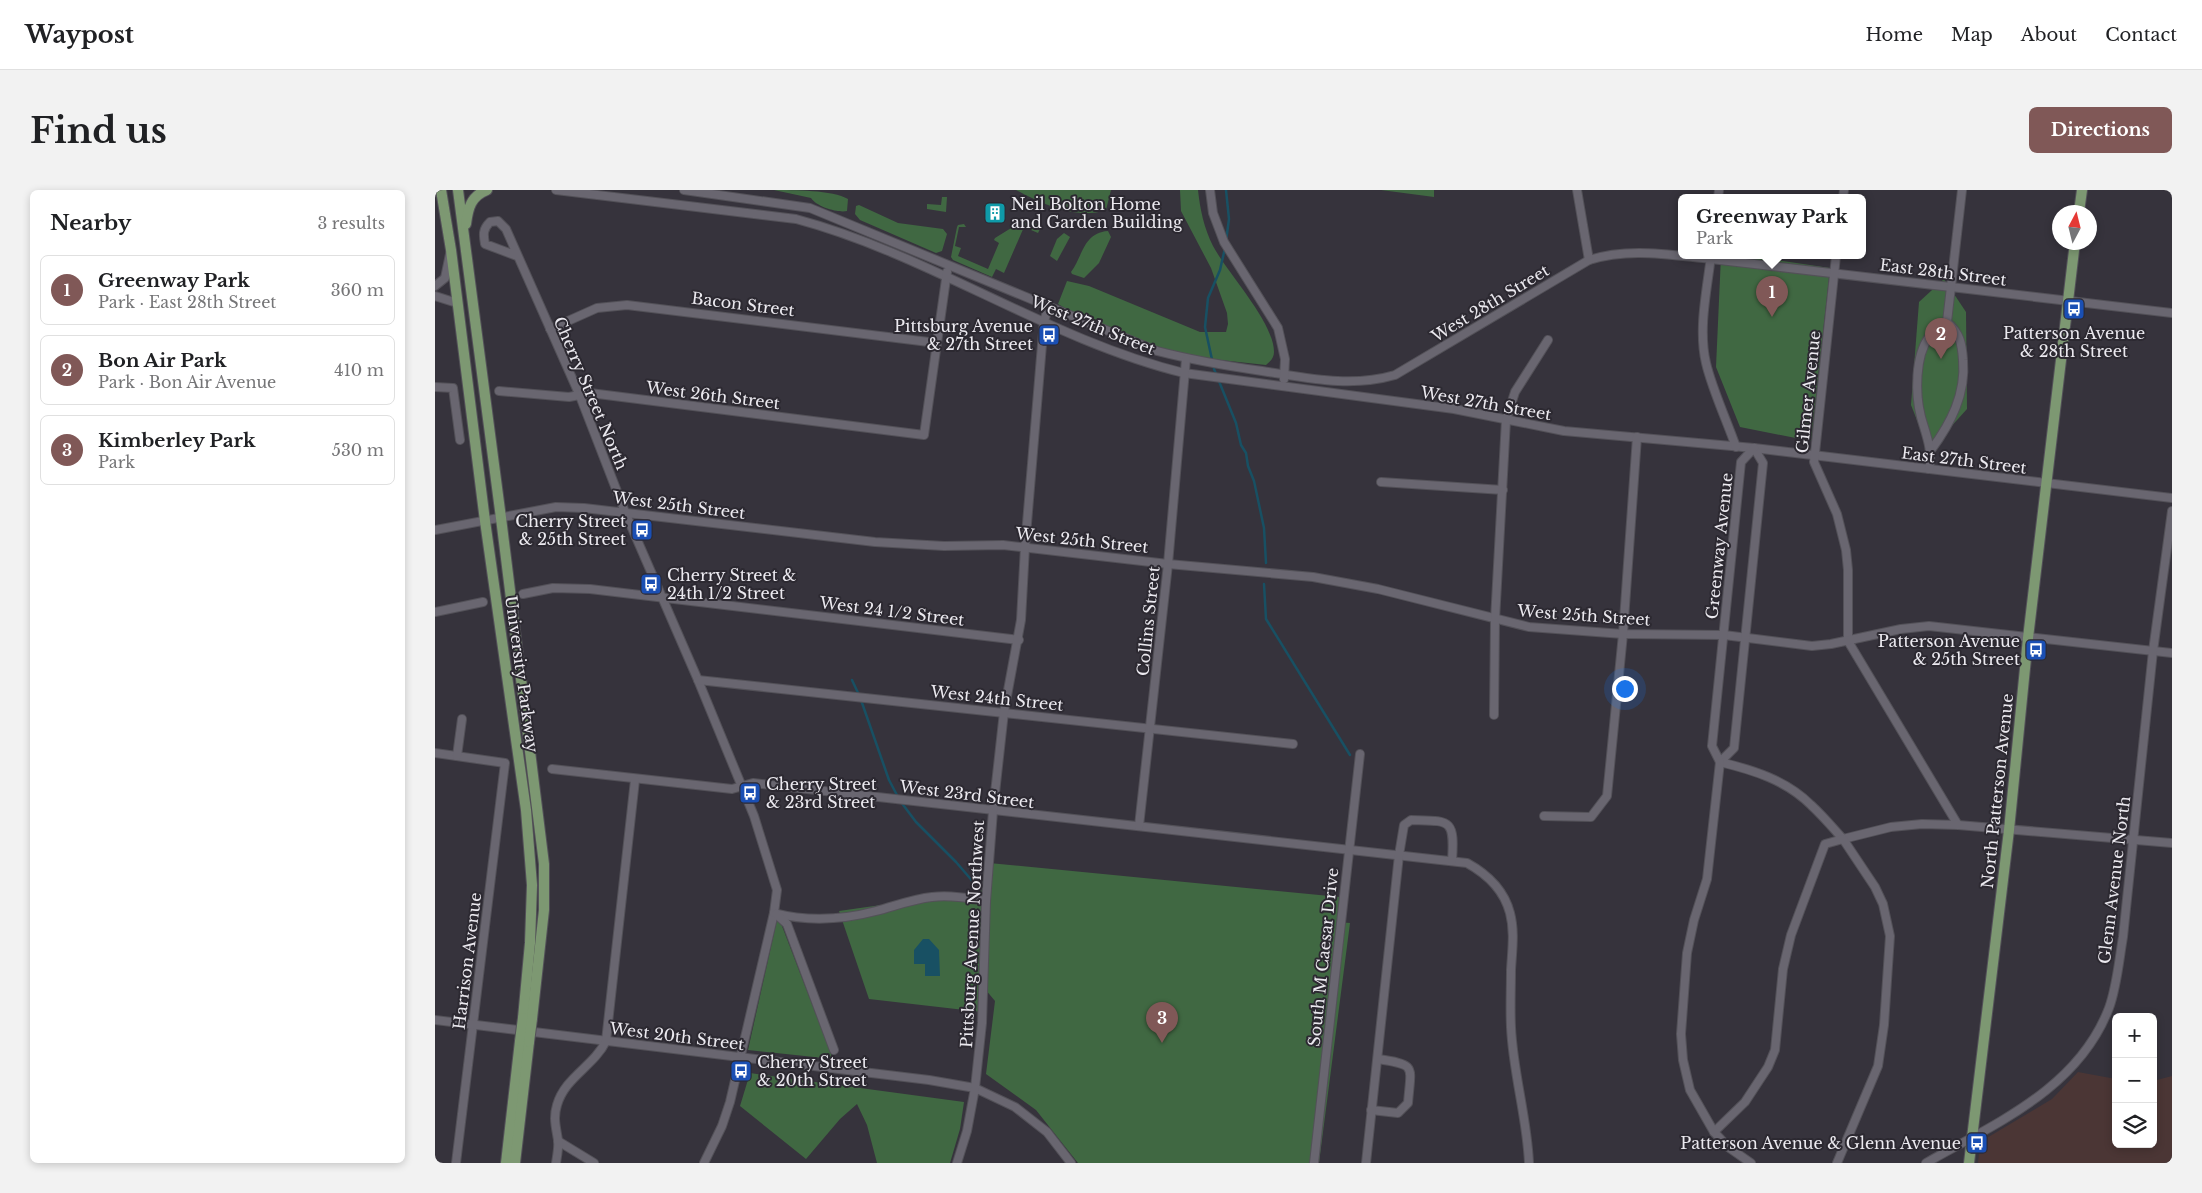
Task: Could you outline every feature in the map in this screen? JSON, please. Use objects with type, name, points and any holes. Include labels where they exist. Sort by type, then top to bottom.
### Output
[{"type":"main road","name":"University Parkway","points":[[441,190],[451,250],[485,521],[526,810],[532,884],[527,1019],[515,1163]]},
{"type":"main road","name":"University Parkway","points":[[458,190],[544,864],[544,910],[527,1019]]},
{"type":"main road","points":[[464,237],[469,206],[478,193],[487,190]]},
{"type":"main road","points":[[2080,205],[2082,190]]},
{"type":"main road","name":"North Patterson Avenue","points":[[1969,1163],[2009,830],[2028,638],[2048,484],[2074,250]]},
{"type":"main road","name":"University Parkway","points":[[506,1163],[525,1042]]},
{"type":"street","name":"West 27th Street","points":[[556,190],[796,219],[852,237],[1142,363],[1184,373],[1454,409],[1564,431],[1754,448]]},
{"type":"street","name":"West 27th Street","points":[[684,190],[810,208],[1157,351],[1187,359],[1284,375]]},
{"type":"street","points":[[1210,190],[1213,213],[1224,242],[1277,328],[1283,344],[1284,386]]},
{"type":"street","points":[[1577,190],[1589,260]]},
{"type":"street","points":[[1929,470],[1931,450],[1918,402],[1918,375],[1921,359],[1929,337],[1947,322],[1962,190]]},
{"type":"street","name":"Cherry Street North","points":[[517,256],[485,244],[484,228],[490,222],[498,221],[506,229],[580,396],[625,512],[698,680],[763,841],[774,880],[777,896],[774,913],[727,1110],[704,1163]]},
{"type":"street","points":[[435,286],[445,278],[451,250]]},
{"type":"street","name":"West 28th Street","points":[[1284,375],[1347,382],[1374,382],[1395,375],[1589,260],[1605,255],[1624,253],[1678,255]]},
{"type":"street","points":[[1711,259],[1703,327],[1706,364],[1736,447]]},
{"type":"street","name":"East 28th Street","points":[[1726,259],[2172,313]]},
{"type":"street","name":"Gilmer Avenue","points":[[1836,259],[1814,457],[1817,471],[1837,514],[1846,550],[1848,570],[1848,641]]},
{"type":"street","points":[[937,343],[948,265]]},
{"type":"street","points":[[435,296],[457,303]]},
{"type":"street","name":"Bacon Street","points":[[550,329],[597,308],[627,305],[937,343]]},
{"type":"street","name":"Pittsburg Avenue Northwest","points":[[957,1163],[967,1131],[975,1088],[983,1018],[986,901],[993,811],[1004,712],[1019,640],[1044,321],[1049,306]]},
{"type":"street","points":[[1931,450],[1951,418],[1963,383],[1964,370],[1961,340],[1954,328],[1947,322]]},
{"type":"street","points":[[1494,715],[1495,620],[1506,420],[1515,392],[1548,340]]},
{"type":"street","name":"West 26th Street","points":[[499,391],[580,396],[590,393],[924,435],[937,343]]},
{"type":"street","name":"Collins Street","points":[[1139,826],[1168,564],[1184,373],[1187,359]]},
{"type":"street","points":[[435,387],[453,388],[460,440]]},
{"type":"street","points":[[1544,816],[1591,817],[1607,796],[1623,634],[1637,437]]},
{"type":"street","points":[[1720,762],[1734,748],[1763,463],[1754,448]]},
{"type":"street","name":"East 27th Street","points":[[1754,448],[1814,457],[2172,498]]},
{"type":"street","name":"Greenway Avenue","points":[[1751,1163],[1728,1147],[1714,1132],[1691,1090],[1683,1060],[1681,1034],[1687,953],[1694,920],[1707,879],[1720,762],[1712,746],[1741,462],[1754,448]]},
{"type":"street","points":[[1381,482],[1503,490]]},
{"type":"street","name":"West 25th Street","points":[[435,530],[556,507],[625,512],[875,542],[944,546],[988,544],[1168,564],[1313,577],[1378,589],[1495,620],[1529,627],[1623,634],[1723,635],[1812,646],[1848,641],[1901,629],[1929,626],[2172,653]]},
{"type":"street","name":"Glenn Avenue North","points":[[1926,1163],[2025,1107],[2055,1085],[2084,1053],[2109,1009],[2123,937],[2153,651],[2172,511]]},
{"type":"street","name":"West 24 1/2 Street","points":[[523,594],[563,587],[1019,640]]},
{"type":"street","points":[[435,612],[483,602]]},
{"type":"street","points":[[1848,641],[1958,825]]},
{"type":"street","name":"West 24th Street","points":[[698,680],[1293,744]]},
{"type":"street","points":[[435,753],[457,756],[462,718]]},
{"type":"street","name":"South M Caesar Drive","points":[[1314,1163],[1360,754]]},
{"type":"street","name":"Harrison Avenue","points":[[455,1163],[505,763],[457,756]]},
{"type":"street","points":[[1720,762],[1754,771],[1783,784],[1810,803],[1843,839],[1875,887],[1883,904],[1890,936],[1878,1066],[1837,1163]]},
{"type":"street","name":"West 23rd Street","points":[[552,769],[635,780],[732,789],[753,783],[1467,863],[1482,871],[1500,890],[1510,912],[1513,932],[1511,1027],[1514,1068],[1527,1129],[1529,1163]]},
{"type":"street","points":[[556,1163],[559,1141],[554,1125],[561,1096],[577,1074],[597,1057],[606,1041],[635,780]]},
{"type":"street","points":[[1366,1163],[1399,855],[1404,825],[1411,820],[1441,821],[1449,825],[1454,835],[1452,860]]},
{"type":"street","points":[[1714,1132],[1745,1102],[1768,1067],[1775,1050],[1783,969],[1791,935],[1825,844],[1891,827],[1922,824],[1958,825],[2172,843]]},
{"type":"street","points":[[774,913],[797,919],[836,919],[931,897],[959,897],[986,901]]},
{"type":"street","points":[[774,913],[787,924],[834,1050]]},
{"type":"street","name":"West 20th Street","points":[[435,1020],[740,1056],[929,1080],[975,1088],[1015,1107],[1047,1132],[1071,1163]]},
{"type":"street","points":[[1371,1110],[1398,1113],[1408,1103],[1409,1068],[1404,1063],[1378,1059]]},
{"type":"street","points":[[559,1141],[594,1163]]},
{"type":"shaded area","points":[[2078,1072],[2112,1078],[2112,1148],[2157,1148],[2157,1080],[2172,1076],[2172,1163],[1978,1163],[1980,1142],[2052,1099]]},
{"type":"green space","points":[[774,190],[813,191],[841,196],[848,199],[847,211],[828,209],[811,198]]},
{"type":"green space","points":[[1016,190],[1111,190],[1106,210],[1095,213],[1083,213],[1071,212],[1048,205]]},
{"type":"green space","points":[[1180,190],[1198,190],[1203,218],[1213,246],[1267,327],[1274,352],[1271,360],[1266,365],[1193,357],[1161,348],[1070,311],[1058,304],[1067,281],[1089,286],[1200,332],[1226,332],[1228,324],[1227,313],[1211,268],[1181,211]]},
{"type":"green space","points":[[1381,190],[1434,190],[1434,197]]},
{"type":"green space","points":[[942,197],[947,197],[946,212],[927,209],[927,204],[941,205]]},
{"type":"green space","points":[[859,205],[898,223],[943,229],[947,234],[942,251],[936,253],[860,220],[855,214],[856,206]]},
{"type":"green space","points":[[1021,222],[1042,225],[1038,233],[1024,227],[1004,273],[996,269],[992,277],[953,260],[951,257],[957,227],[964,224],[966,227],[959,227],[955,246],[961,248],[958,256],[988,269],[999,243],[994,240],[995,238]]},
{"type":"green space","points":[[1108,231],[1111,237],[1099,263],[1084,278],[1072,274],[1071,272],[1088,241],[1093,236]]},
{"type":"green space","points":[[1064,233],[1070,237],[1057,261],[1050,256],[1057,239]]},
{"type":"green space","points":[[1721,259],[1769,259],[1830,268],[1811,441],[1740,427],[1716,367]]},
{"type":"green space","points":[[1944,279],[1966,312],[1967,409],[1929,451],[1911,405],[1919,302]]},
{"type":"green space","points":[[989,863],[1340,897],[1338,922],[1350,923],[1319,1163],[1078,1163],[1036,1110],[986,1074],[995,1001],[985,989],[982,1012],[869,999],[839,911],[986,890]]},
{"type":"green space","points":[[777,920],[782,926],[833,1059],[748,1050]]},
{"type":"green space","points":[[750,1073],[964,1102],[960,1129],[950,1163],[877,1163],[867,1125],[857,1104],[840,1119],[806,1159],[740,1106]]},
{"type":"water","points":[[923,939],[929,939],[939,950],[940,976],[925,976],[925,964],[914,964],[914,950]]},
{"type":"waterway","points":[[1226,190],[1229,219],[1226,241]]},
{"type":"waterway","points":[[1225,248],[1220,270],[1208,298],[1205,327],[1214,369],[1236,423],[1241,445],[1246,453],[1248,466],[1254,481],[1264,528],[1266,563]]},
{"type":"waterway","points":[[1264,584],[1266,619],[1350,755]]},
{"type":"waterway","points":[[852,680],[859,695]]},
{"type":"waterway","points":[[861,700],[889,780],[898,797]]},
{"type":"waterway","points":[[901,802],[916,822],[975,884]]},
{"type":"place","name":"Neil Bolton Home and Garden Building","points":[[995,213]]},
{"type":"place","name":"Patterson Avenue & 28th Street","points":[[2074,309]]},
{"type":"place","name":"Greenway Park","points":[[1772,317]]},
{"type":"place","name":"Pittsburg Avenue & 27th Street","points":[[1049,335]]},
{"type":"place","name":"Bon Air Park","points":[[1941,359]]},
{"type":"place","name":"Cherry Street & 25th Street","points":[[642,530]]},
{"type":"place","name":"Cherry Street & 24th 1/2 Street","points":[[651,584]]},
{"type":"place","name":"Patterson Avenue & 25th Street","points":[[2036,650]]},
{"type":"place","name":"Cherry Street & 23rd Street","points":[[750,793]]},
{"type":"place","name":"Kimberley Park","points":[[1162,1043]]},
{"type":"place","name":"Cherry Street & 20th Street","points":[[741,1071]]},
{"type":"place","name":"Patterson Avenue & Glenn Avenue","points":[[1977,1143]]}]
